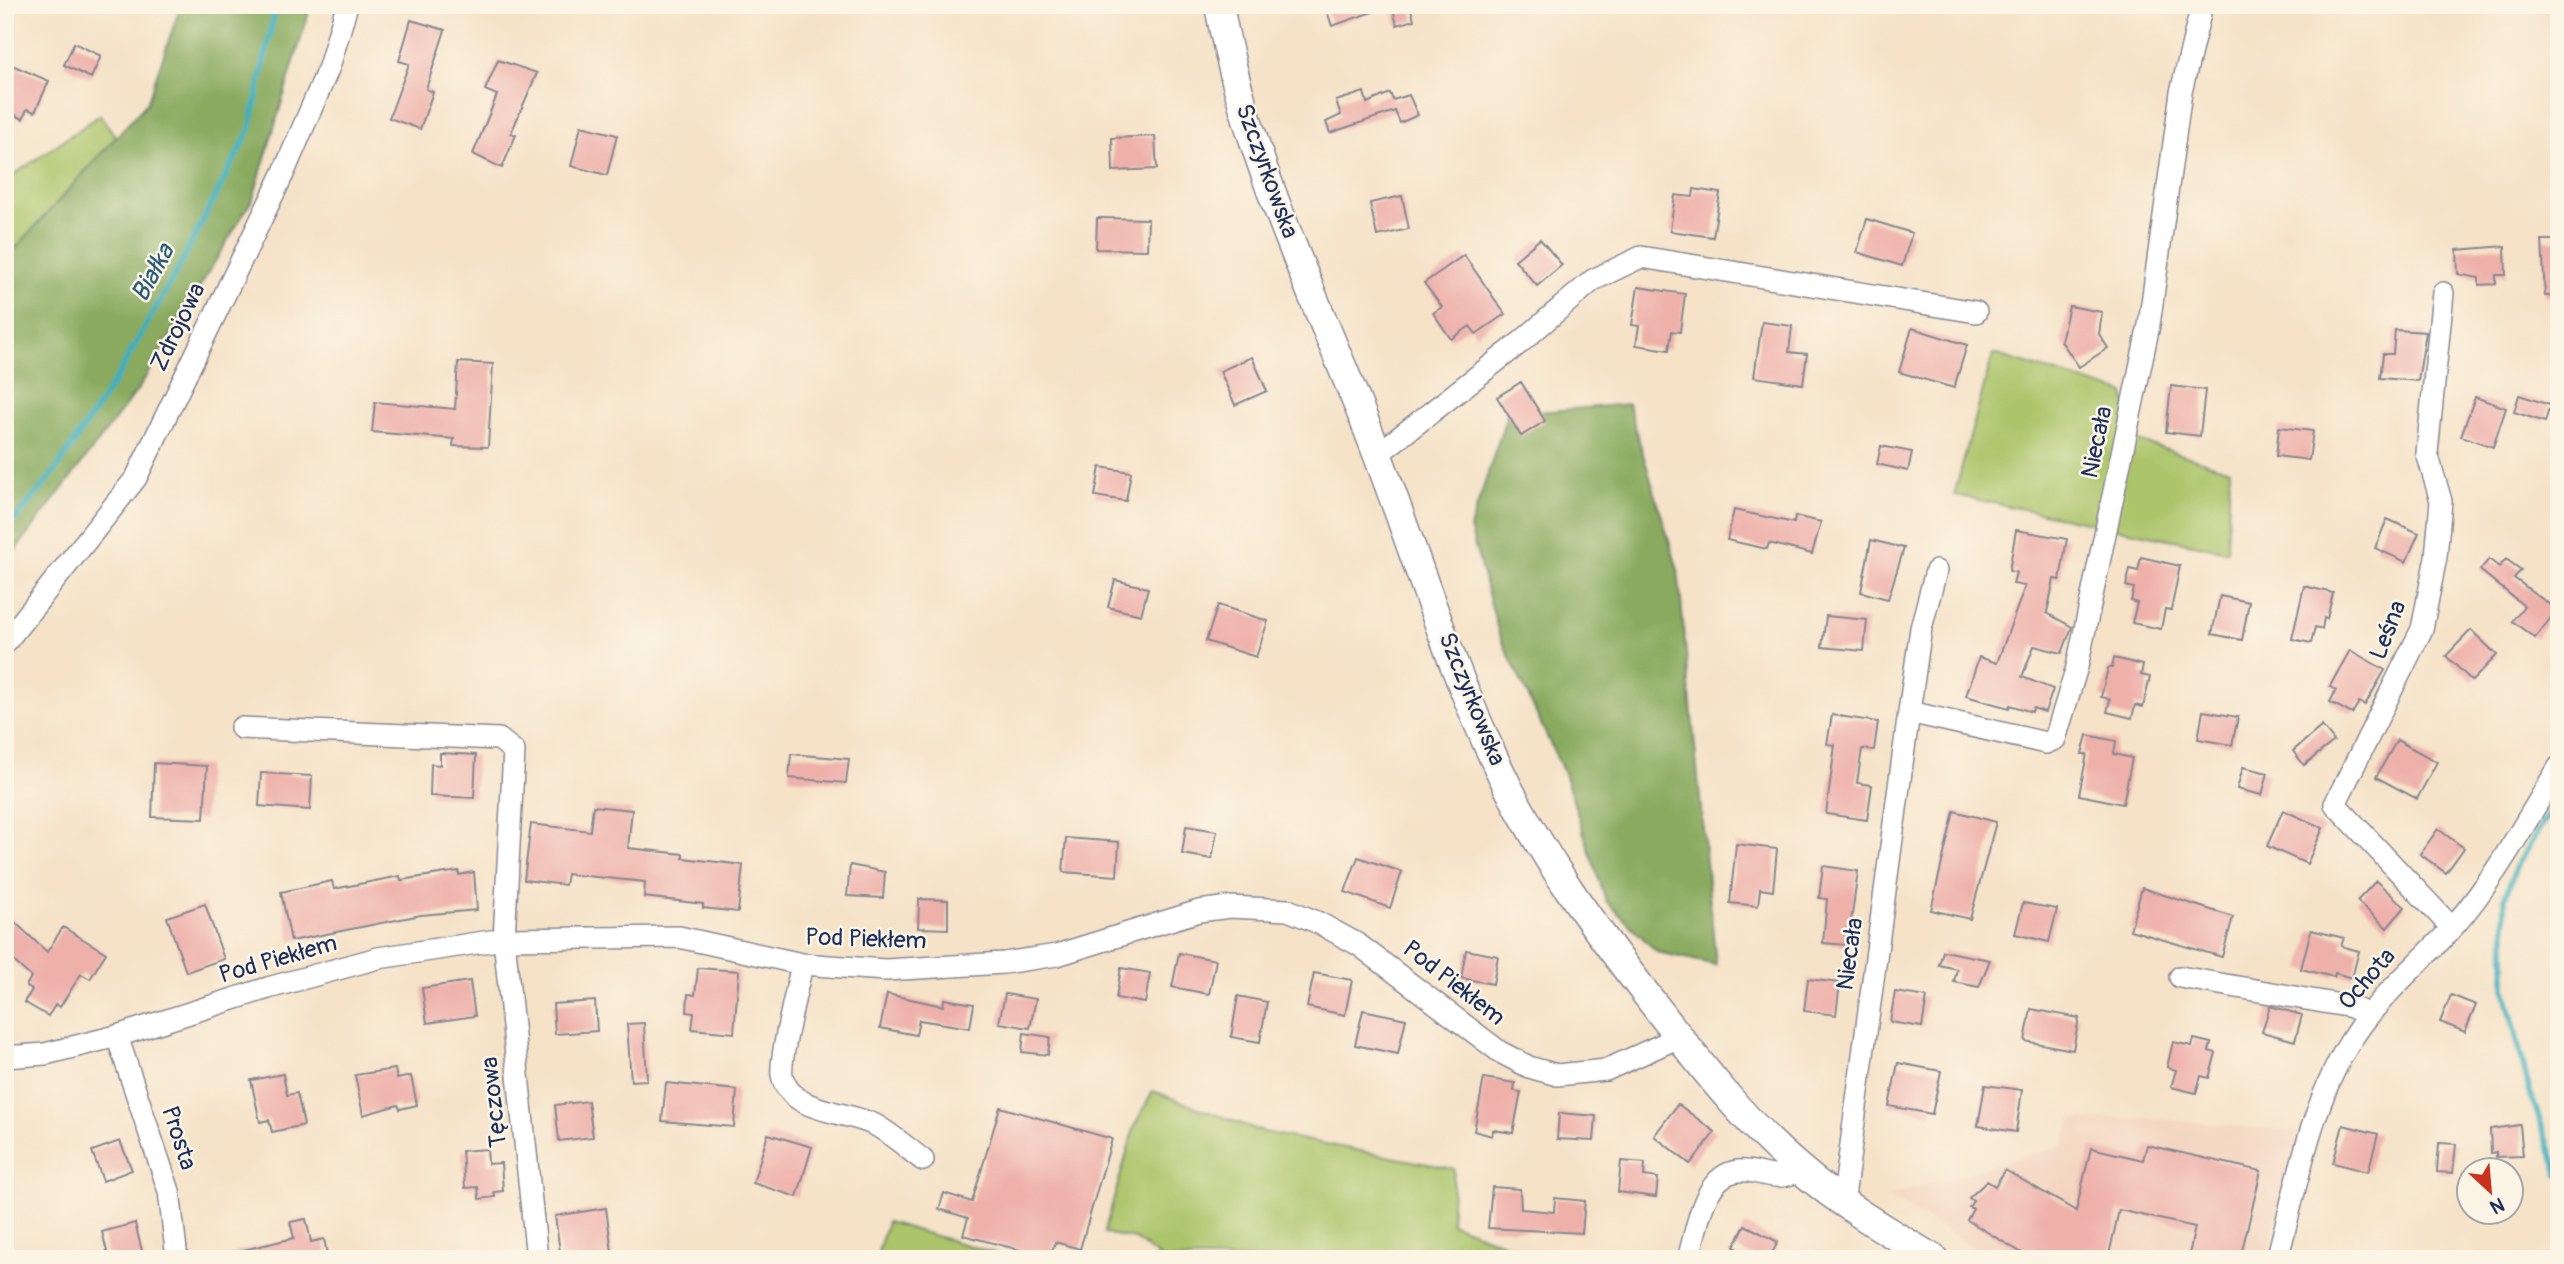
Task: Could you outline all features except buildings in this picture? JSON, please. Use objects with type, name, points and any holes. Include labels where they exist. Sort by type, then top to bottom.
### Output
[{"type":"main road","name":"Szczyrkowska","points":[[1219,5],[1237,90],[1258,154],[1378,454],[1481,728],[1516,804],[1579,907],[1679,1037],[1742,1112],[1801,1170],[1843,1204],[1934,1259]]},
{"type":"street","name":"Zdrojowa","points":[[5,643],[136,478],[283,174],[329,67],[347,5]]},
{"type":"street","name":"Niecała","points":[[1909,712],[2046,743],[2055,740],[2077,667],[2148,325],[2181,92],[2202,5]]},
{"type":"street","points":[[1378,454],[1521,342],[1593,280],[1641,257],[1976,312]]},
{"type":"street","name":"Leśna","points":[[2443,293],[2427,453],[2441,501],[2436,557],[2422,629],[2335,804],[2452,928]]},
{"type":"street","name":"Niecała","points":[[1843,1204],[1921,628],[1936,571]]},
{"type":"street","name":"Tęczowa","points":[[241,728],[499,739],[514,751],[504,939],[537,1259]]},
{"type":"street","name":"Ochota","points":[[2277,1259],[2323,1096],[2344,1052],[2383,995],[2452,928],[2484,889],[2559,767]]},
{"type":"street","name":"Pod Piekłem","points":[[5,1057],[45,1054],[117,1036],[268,988],[378,958],[504,939],[679,937],[802,964],[885,970],[1004,963],[1056,955],[1199,911],[1258,907],[1288,910],[1359,945],[1489,1044],[1529,1067],[1557,1075],[1595,1072],[1632,1060],[1679,1037]]},
{"type":"street","points":[[802,964],[782,1074],[790,1094],[805,1105],[841,1112],[877,1126],[923,1160]]},
{"type":"street","points":[[2180,977],[2352,1007],[2368,1015]]},
{"type":"street","name":"Prosta","points":[[117,1036],[169,1191],[177,1259]]},
{"type":"street","points":[[1688,1259],[1709,1190],[1725,1174],[1745,1170],[1781,1178],[1801,1170]]},
{"type":"shaded area","points":[[2152,1118],[2299,1132],[2266,1259],[1993,1259],[1887,1196],[2064,1145],[2072,1119]]},
{"type":"green space","points":[[181,5],[311,5],[253,198],[139,388],[5,564],[5,260],[147,103]]},
{"type":"green space","points":[[100,115],[116,137],[5,260],[5,181]]},
{"type":"green space","points":[[1993,354],[2124,393],[2132,439],[2230,470],[2227,551],[1954,495]]},
{"type":"green space","points":[[1628,404],[1678,570],[1716,965],[1657,952],[1606,901],[1564,773],[1499,634],[1470,528],[1507,415]]},
{"type":"green space","points":[[1153,1091],[1263,1132],[1454,1169],[1451,1223],[1524,1251],[1523,1259],[1162,1259],[1135,1239],[1104,1233],[1135,1125]]},
{"type":"green space","points":[[887,1222],[1015,1259],[876,1259]]},
{"type":"waterway","name":"Białka","points":[[5,532],[55,471],[117,377],[181,263],[250,129],[276,5]]},
{"type":"waterway","points":[[2559,796],[2516,867],[2505,897],[2505,989],[2529,1089],[2559,1175]]}]
